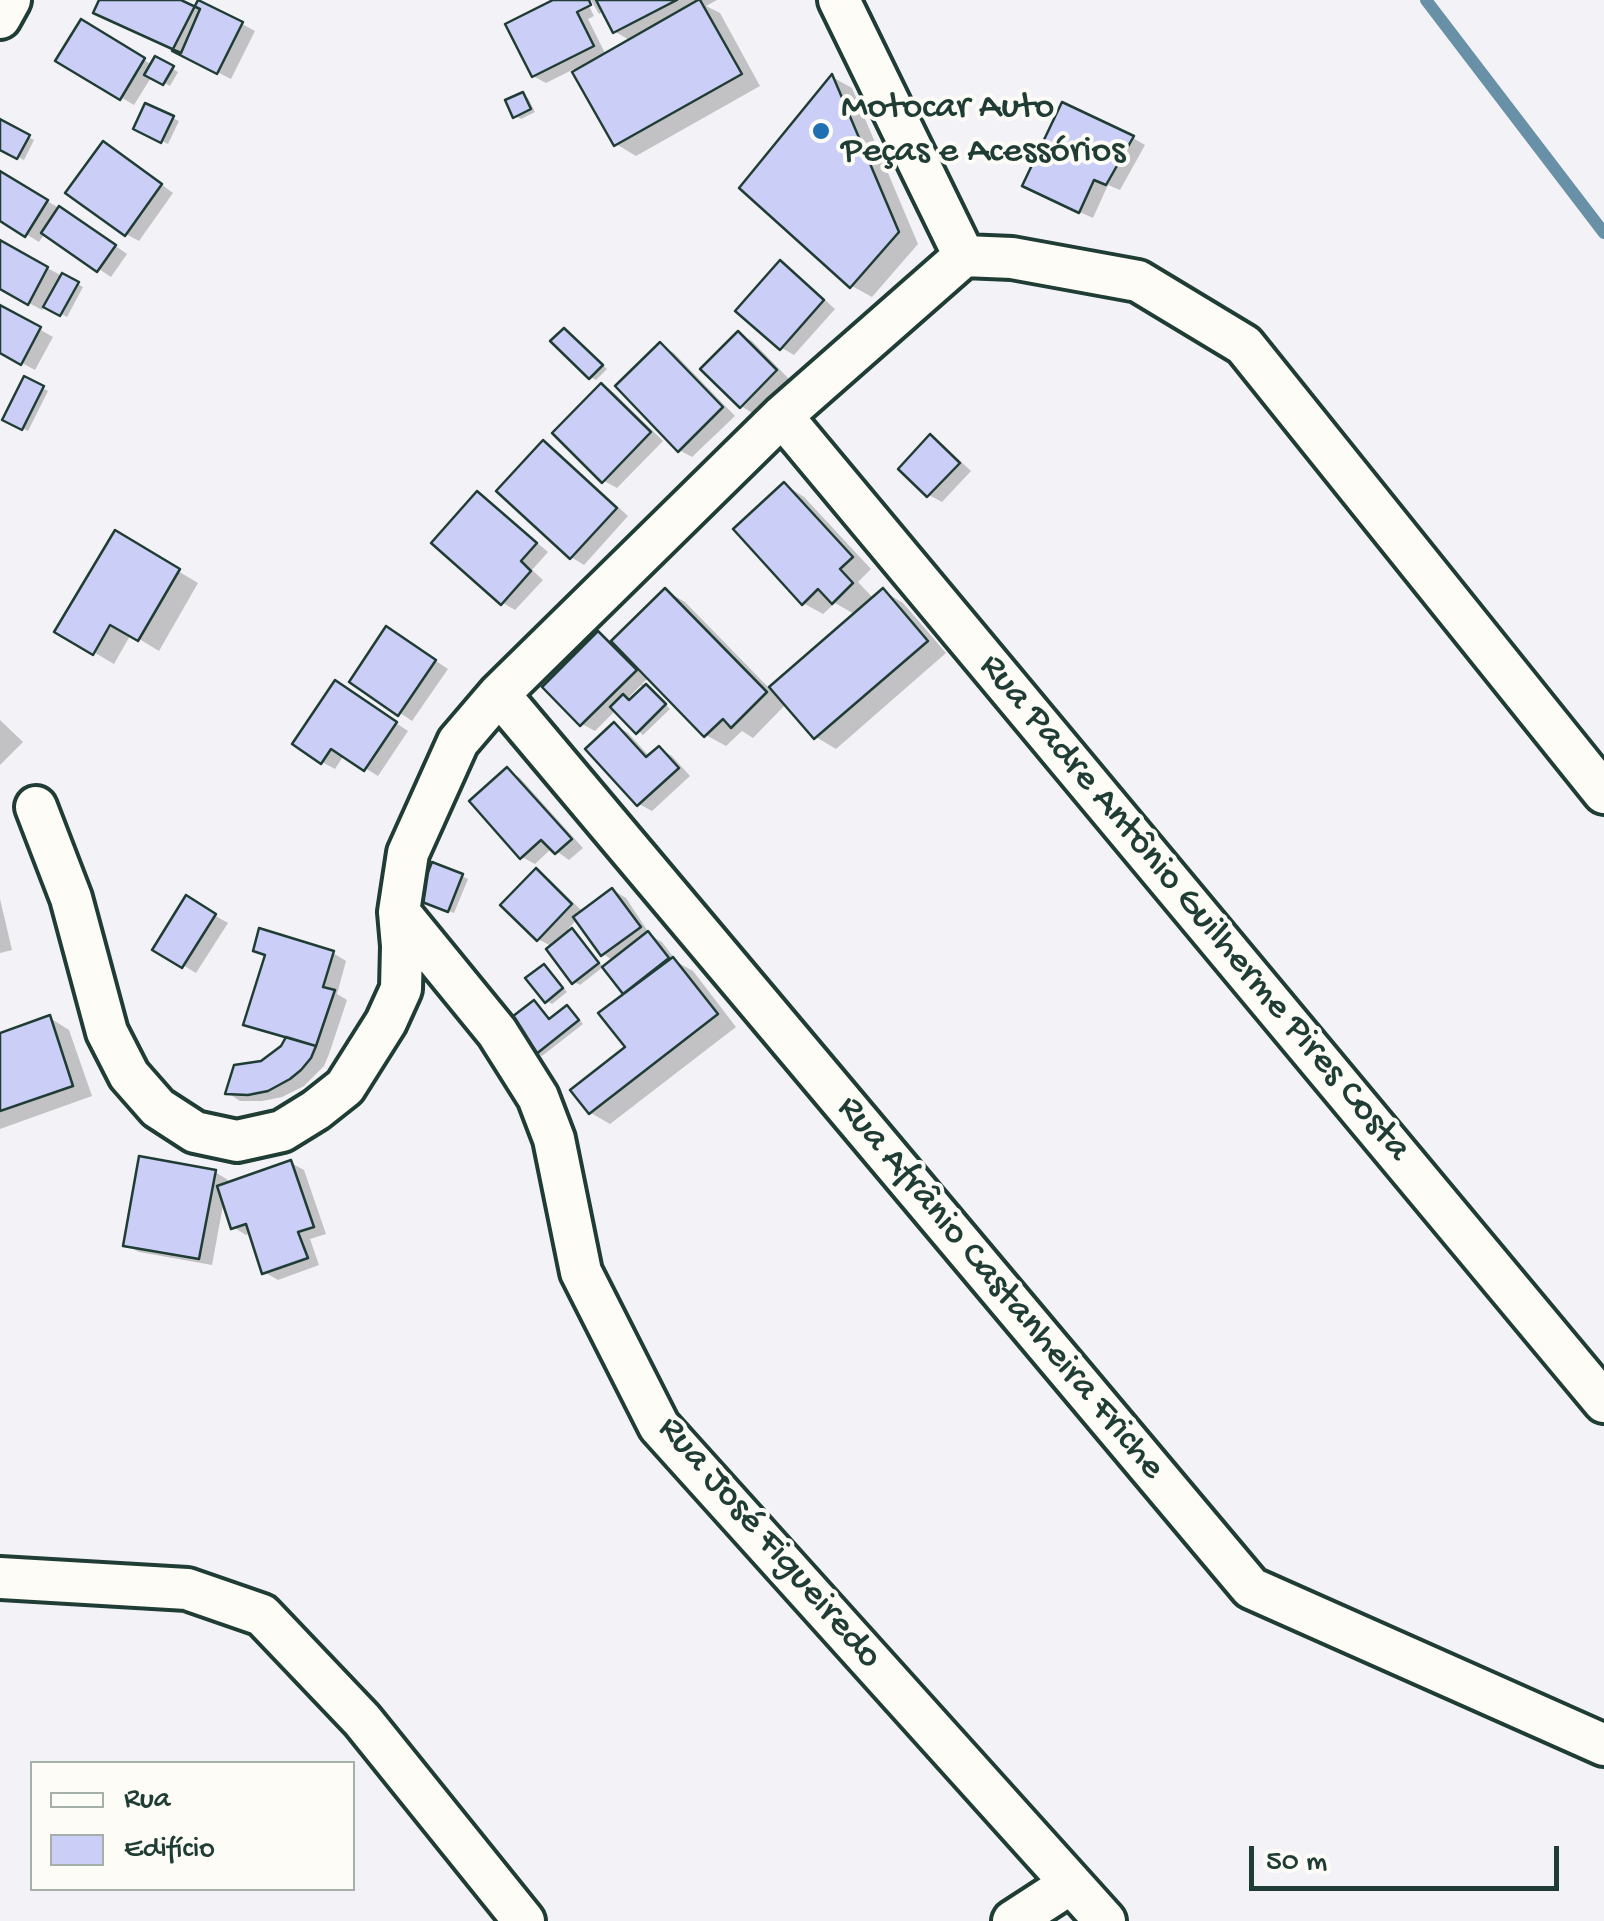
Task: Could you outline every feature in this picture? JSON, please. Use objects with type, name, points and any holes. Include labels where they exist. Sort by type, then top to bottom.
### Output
[{"type":"street","points":[[0,18],[10,0]]},
{"type":"street","points":[[839,0],[964,256]]},
{"type":"street","points":[[36,807],[71,898],[107,1032],[129,1074],[158,1108],[196,1132],[237,1141],[282,1131],[345,1087],[386,1022],[401,989],[399,912],[408,853],[458,742],[499,694],[782,416],[964,256],[1012,258],[1138,281],[1244,345],[1604,793]]},
{"type":"street","name":"Rua Padre Antônio Guilherme Pires Costa","points":[[782,416],[1604,1402]]},
{"type":"street","name":"Rua Afrânio Castanheira Friche","points":[[499,694],[1251,1588],[1604,1745]]},
{"type":"street","name":"Rua José Figueiredo","points":[[399,912],[497,1032],[538,1096],[554,1138],[581,1272],[659,1426],[1105,1921]]},
{"type":"street","points":[[0,1578],[188,1589],[262,1615],[362,1720],[524,1921]]},
{"type":"street","points":[[1013,1921],[1070,1884]]},
{"type":"building","points":[[99,0],[181,0],[200,9],[181,53],[93,13]]},
{"type":"building","points":[[198,0],[243,22],[217,74],[172,51]]},
{"type":"building","points":[[553,0],[589,0],[591,5],[577,12],[594,46],[532,77],[505,24]]},
{"type":"building","points":[[596,0],[677,0],[613,33]]},
{"type":"building","points":[[698,0],[742,74],[614,146],[572,72]]},
{"type":"building","points":[[81,19],[145,58],[120,100],[55,61]]},
{"type":"building","points":[[155,56],[174,66],[163,85],[144,75]]},
{"type":"building","name":"Motocar Auto Peças e Acessórios","points":[[832,74],[899,232],[850,288],[739,188]]},
{"type":"building","points":[[523,92],[531,109],[513,118],[505,100]]},
{"type":"building","points":[[1062,102],[1134,136],[1106,185],[1094,180],[1079,213],[1022,186]]},
{"type":"building","points":[[145,103],[174,116],[161,143],[133,129]]},
{"type":"building","points":[[0,119],[30,135],[17,159],[0,150]]},
{"type":"building","points":[[103,141],[162,184],[125,236],[65,193]]},
{"type":"building","points":[[0,171],[48,200],[25,237],[0,221]]},
{"type":"building","points":[[59,206],[116,245],[97,272],[41,233]]},
{"type":"building","points":[[0,240],[48,267],[28,305],[0,289]]},
{"type":"building","points":[[780,260],[824,300],[780,350],[735,311]]},
{"type":"building","points":[[62,273],[79,282],[60,316],[43,307]]},
{"type":"building","points":[[0,305],[41,327],[21,365],[0,353]]},
{"type":"building","points":[[564,328],[603,365],[589,379],[550,341]]},
{"type":"building","points":[[738,331],[777,370],[740,408],[700,369]]},
{"type":"building","points":[[660,342],[723,407],[678,452],[615,386]]},
{"type":"building","points":[[24,376],[44,386],[22,430],[2,420]]},
{"type":"building","points":[[601,383],[651,432],[602,483],[552,433]]},
{"type":"building","points":[[930,434],[960,463],[927,497],[898,469]]},
{"type":"building","points":[[543,440],[617,508],[570,559],[496,491]]},
{"type":"building","points":[[784,482],[853,557],[840,569],[853,583],[832,604],[818,589],[802,605],[733,529]]},
{"type":"building","points":[[477,491],[537,543],[521,561],[531,571],[501,605],[431,543]]},
{"type":"building","points":[[115,530],[180,569],[138,641],[110,625],[93,655],[54,632]]},
{"type":"building","points":[[665,588],[767,692],[731,728],[723,719],[704,737],[611,641]]},
{"type":"building","points":[[883,588],[928,641],[814,739],[769,687]]},
{"type":"building","points":[[386,626],[436,660],[398,716],[349,682]]},
{"type":"building","points":[[598,631],[637,670],[580,726],[542,687]]},
{"type":"building","points":[[335,680],[397,722],[364,771],[331,749],[321,764],[292,744]]},
{"type":"building","points":[[646,684],[666,704],[636,734],[610,707],[623,694],[629,700]]},
{"type":"building","points":[[614,722],[646,757],[659,746],[679,768],[637,806],[585,749]]},
{"type":"building","points":[[507,767],[572,839],[555,854],[541,840],[520,859],[469,801]]},
{"type":"building","points":[[432,862],[463,874],[448,912],[417,900]]},
{"type":"building","points":[[536,868],[572,904],[537,941],[500,905]]},
{"type":"building","points":[[612,888],[641,927],[601,956],[573,917]]},
{"type":"building","points":[[186,895],[216,914],[182,968],[152,950]]},
{"type":"building","points":[[259,928],[334,951],[323,987],[335,990],[316,1046],[243,1025],[265,955],[253,951]]},
{"type":"building","points":[[572,928],[599,963],[572,984],[546,949]]},
{"type":"building","points":[[648,931],[669,958],[623,994],[602,967]]},
{"type":"building","points":[[673,957],[718,1014],[589,1114],[570,1090],[625,1047],[598,1013]]},
{"type":"building","points":[[544,964],[563,988],[545,1003],[525,978]]},
{"type":"building","points":[[534,1000],[549,1019],[567,1005],[579,1020],[535,1055],[508,1020]]},
{"type":"building","points":[[50,1015],[73,1086],[0,1111],[0,1033]]},
{"type":"building","points":[[286,1037],[316,1046],[301,1070],[268,1091],[225,1094],[234,1065],[261,1061],[281,1046]]},
{"type":"building","points":[[139,1156],[216,1170],[199,1259],[123,1246]]},
{"type":"building","points":[[291,1160],[314,1227],[298,1232],[308,1258],[262,1274],[246,1224],[231,1229],[217,1186]]},
{"type":"waterway","points":[[1426,0],[1604,233]]},
{"type":"place","name":"Motocar Auto Peças e Acessórios","points":[[821,131]]}]
